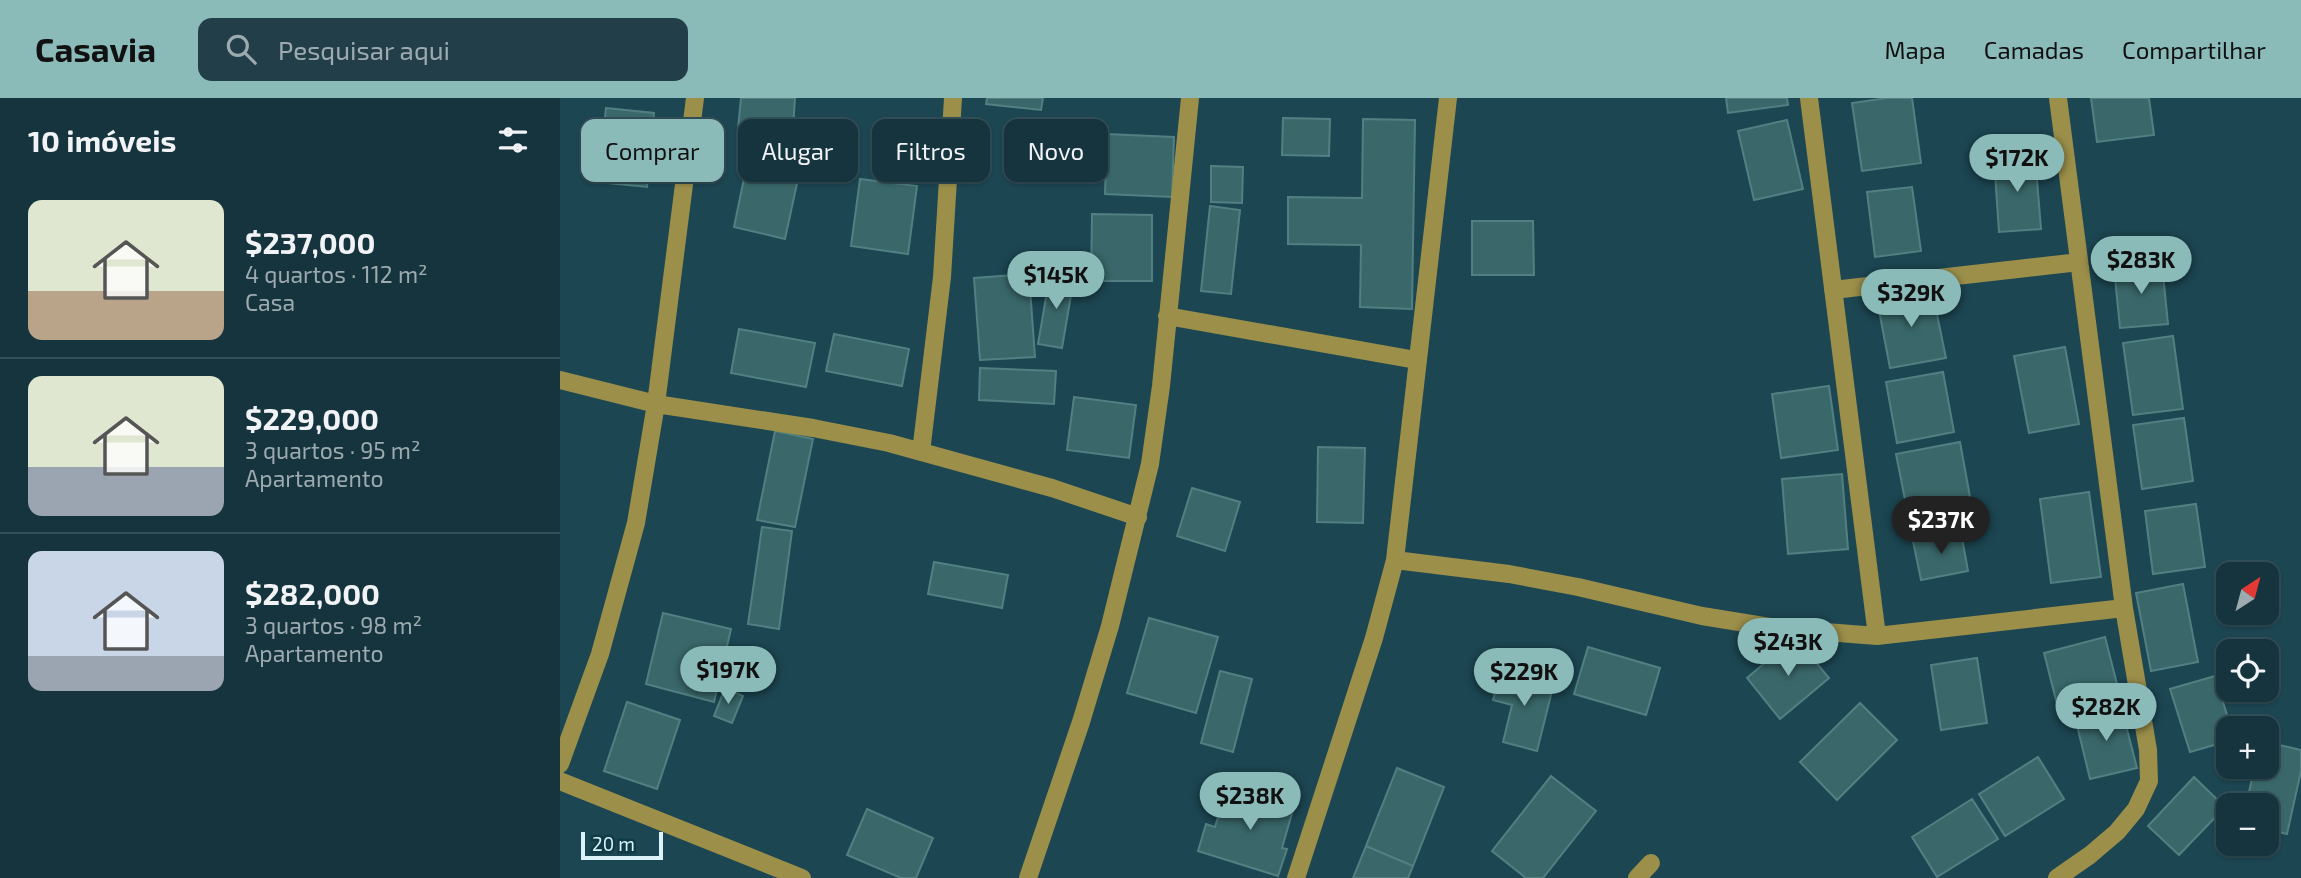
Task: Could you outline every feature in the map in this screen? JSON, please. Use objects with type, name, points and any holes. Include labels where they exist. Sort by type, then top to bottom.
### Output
[{"type":"street","points":[[560,764],[600,654],[636,523],[656,404],[695,98]]},
{"type":"street","points":[[921,452],[942,277],[953,98]]},
{"type":"street","points":[[1028,878],[1081,722],[1110,626],[1150,464],[1161,386],[1190,98]]},
{"type":"street","points":[[1296,878],[1374,638],[1395,560],[1448,98]]},
{"type":"street","points":[[1809,98],[1877,636]]},
{"type":"street","points":[[2057,878],[2117,832],[2136,808],[2149,781],[2148,750],[2124,608],[2058,98]]},
{"type":"street","points":[[1833,289],[2079,262]]},
{"type":"street","points":[[1167,316],[1416,360]]},
{"type":"street","points":[[560,380],[656,404],[813,428],[921,452],[1052,488],[1138,517]]},
{"type":"street","points":[[1395,560],[1509,574],[1702,616],[1776,628],[1877,636],[2124,608]]},
{"type":"street","points":[[560,780],[802,878]]},
{"type":"street","points":[[1637,878],[1651,863]]},
{"type":"building","points":[[741,98],[795,98],[794,119],[739,119]]},
{"type":"building","points":[[987,98],[1043,98],[1041,110],[986,104]]},
{"type":"building","points":[[1726,98],[1787,98],[1788,105],[1728,113]]},
{"type":"building","points":[[1912,98],[1921,163],[1862,171],[1852,103]]},
{"type":"building","points":[[2091,98],[2149,98],[2154,135],[2097,142]]},
{"type":"building","points":[[606,108],[654,113],[653,119],[605,119]]},
{"type":"building","points":[[1283,118],[1330,119],[1329,156],[1282,155]]},
{"type":"building","points":[[1363,119],[1415,120],[1412,309],[1360,307],[1361,245],[1288,244],[1288,197],[1362,198]]},
{"type":"building","points":[[1787,120],[1803,189],[1754,200],[1738,131]]},
{"type":"building","points":[[1108,134],[1174,137],[1172,197],[1105,194],[1105,182],[1108,182]]},
{"type":"building","points":[[2035,155],[2041,229],[1999,232],[1994,158]]},
{"type":"building","points":[[1211,166],[1243,167],[1242,203],[1211,202]]},
{"type":"building","points":[[860,179],[917,186],[908,254],[851,246]]},
{"type":"building","points":[[598,182],[647,182],[647,187]]},
{"type":"building","points":[[743,182],[797,182],[785,239],[734,227]]},
{"type":"building","points":[[1912,187],[1921,251],[1875,257],[1867,192]]},
{"type":"building","points":[[1210,206],[1240,210],[1231,294],[1201,291]]},
{"type":"building","points":[[1092,214],[1152,215],[1152,281],[1091,281]]},
{"type":"building","points":[[1472,221],[1533,221],[1534,275],[1472,275]]},
{"type":"building","points":[[2162,264],[2168,324],[2120,328],[2114,268]]},
{"type":"building","points":[[1029,274],[1035,357],[980,360],[974,278]]},
{"type":"building","points":[[1050,274],[1074,278],[1062,348],[1038,344]]},
{"type":"building","points":[[1932,290],[1946,358],[1890,368],[1877,300]]},
{"type":"building","points":[[739,329],[815,343],[806,387],[731,373]]},
{"type":"building","points":[[834,334],[909,349],[902,386],[826,371]]},
{"type":"building","points":[[2173,336],[2183,409],[2133,415],[2123,343]]},
{"type":"building","points":[[2065,347],[2079,424],[2029,433],[2014,356]]},
{"type":"building","points":[[980,368],[1056,371],[1054,404],[979,400]]},
{"type":"building","points":[[1943,372],[1954,432],[1897,443],[1886,382]]},
{"type":"building","points":[[1829,386],[1838,450],[1781,458],[1772,394]]},
{"type":"building","points":[[1074,397],[1136,405],[1129,458],[1067,450]]},
{"type":"building","points":[[2184,418],[2193,481],[2142,489],[2133,425]]},
{"type":"building","points":[[775,431],[813,439],[795,527],[757,520]]},
{"type":"building","points":[[1960,442],[1972,508],[1909,520],[1896,454]]},
{"type":"building","points":[[1318,447],[1365,448],[1363,523],[1317,522]]},
{"type":"building","points":[[1842,474],[1848,549],[1788,554],[1782,479]]},
{"type":"building","points":[[1192,488],[1240,502],[1225,551],[1177,536]]},
{"type":"building","points":[[2089,492],[2101,577],[2051,583],[2040,499]]},
{"type":"building","points":[[2196,504],[2205,567],[2153,574],[2145,511]]},
{"type":"building","points":[[762,527],[792,531],[779,629],[748,624]]},
{"type":"building","points":[[1961,532],[1968,571],[1921,580],[1913,541]]},
{"type":"building","points":[[934,562],[1008,575],[1002,608],[928,594]]},
{"type":"building","points":[[2183,584],[2198,662],[2151,671],[2136,593]]},
{"type":"building","points":[[663,613],[731,629],[714,702],[646,684]]},
{"type":"building","points":[[1149,618],[1218,637],[1196,713],[1127,693]]},
{"type":"building","points":[[1795,637],[1829,678],[1780,719],[1747,678]]},
{"type":"building","points":[[2105,637],[2118,688],[2057,704],[2044,653]]},
{"type":"building","points":[[1588,647],[1660,668],[1646,715],[1574,694]]},
{"type":"building","points":[[1977,658],[1987,723],[1941,730],[1931,665]]},
{"type":"building","points":[[1501,670],[1554,683],[1537,751],[1503,742],[1512,705],[1493,700]]},
{"type":"building","points":[[1220,671],[1252,679],[1233,752],[1201,743]]},
{"type":"building","points":[[2215,676],[2216,702],[2223,702],[2227,716],[2216,716],[2216,744],[2190,752],[2170,689]]},
{"type":"building","points":[[725,688],[743,696],[732,723],[714,716]]},
{"type":"building","points":[[627,702],[680,720],[657,789],[604,771]]},
{"type":"building","points":[[1860,703],[1897,740],[1837,800],[1800,762]]},
{"type":"building","points":[[2121,706],[2137,768],[2090,779],[2075,717]]},
{"type":"building","points":[[2279,745],[2301,750],[2301,771],[2287,834],[2279,832],[2279,793],[2249,793],[2252,779],[2279,779]]},
{"type":"building","points":[[2038,757],[2064,799],[2005,836],[1979,794]]},
{"type":"building","points":[[1397,768],[1444,787],[1413,866],[1366,846]]},
{"type":"building","points":[[1551,776],[1596,811],[1543,878],[1526,878],[1492,851]]},
{"type":"building","points":[[2194,777],[2216,798],[2216,816],[2179,855],[2148,826]]},
{"type":"building","points":[[1226,790],[1266,803],[1269,795],[1295,803],[1282,848],[1287,849],[1278,876],[1198,851],[1206,824],[1215,827]]},
{"type":"building","points":[[1972,799],[1998,839],[1937,877],[1912,837]]},
{"type":"building","points":[[867,809],[933,838],[916,878],[901,878],[847,855]]},
{"type":"building","points":[[1366,846],[1413,866],[1408,878],[1353,878]]}]
